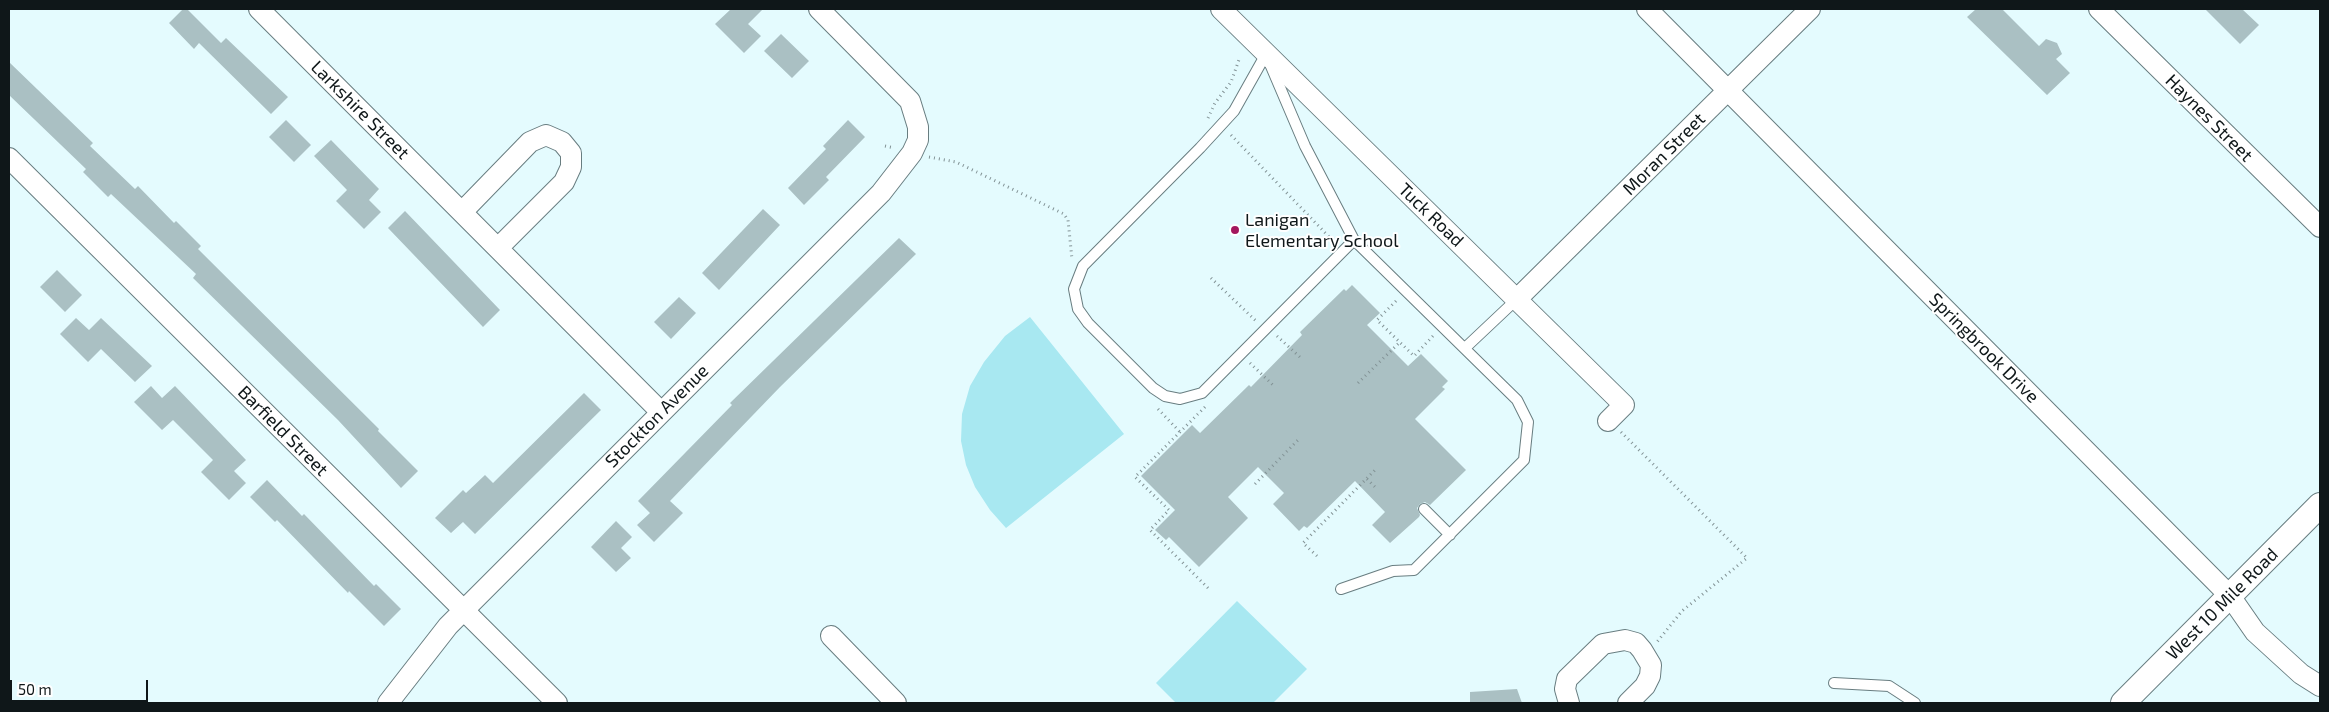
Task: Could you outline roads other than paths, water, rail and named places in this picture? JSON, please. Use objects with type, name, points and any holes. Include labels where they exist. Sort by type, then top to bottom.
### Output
[{"type":"street","name":"Larkshire Street","points":[[259,9],[661,412]]},
{"type":"street","name":"Stockton Avenue","points":[[388,703],[436,641],[464,611],[881,193],[912,153],[918,140],[918,127],[910,101],[819,9]]},
{"type":"street","name":"Tuck Road","points":[[1221,9],[1624,405],[1608,421]]},
{"type":"street","name":"Springbrook Drive","points":[[1647,9],[2230,596],[2255,632],[2301,674],[2320,686]]},
{"type":"street","name":"Moran Street","points":[[1517,299],[1810,9]]},
{"type":"street","name":"Haynes Street","points":[[2099,9],[2320,227]]},
{"type":"street","points":[[462,212],[530,142],[546,135],[562,142],[571,153],[572,167],[564,182],[498,248]]},
{"type":"street","name":"Barfield Street","points":[[9,158],[557,703]]},
{"type":"street","name":"West 10 Mile Road","points":[[2124,703],[2320,505]]},
{"type":"street","points":[[831,636],[896,703]]},
{"type":"street","points":[[1569,703],[1565,689],[1567,679],[1603,644],[1625,640],[1636,643],[1651,665],[1650,676],[1645,686],[1628,703]]},
{"type":"lane","points":[[1266,54],[1234,111],[1083,266],[1074,289],[1078,309],[1088,324],[1153,388],[1165,396],[1180,399],[1202,393],[1354,240]]},
{"type":"lane","points":[[1266,54],[1305,146],[1354,240],[1520,404],[1528,422],[1524,460],[1414,570],[1393,571],[1341,589]]},
{"type":"lane","points":[[1465,348],[1517,299]]},
{"type":"lane","points":[[1424,509],[1450,535]]},
{"type":"lane","points":[[1834,683],[1889,686],[1916,703]]},
{"type":"place","name":"Lanigan Elementary School","points":[[1235,230]]}]
